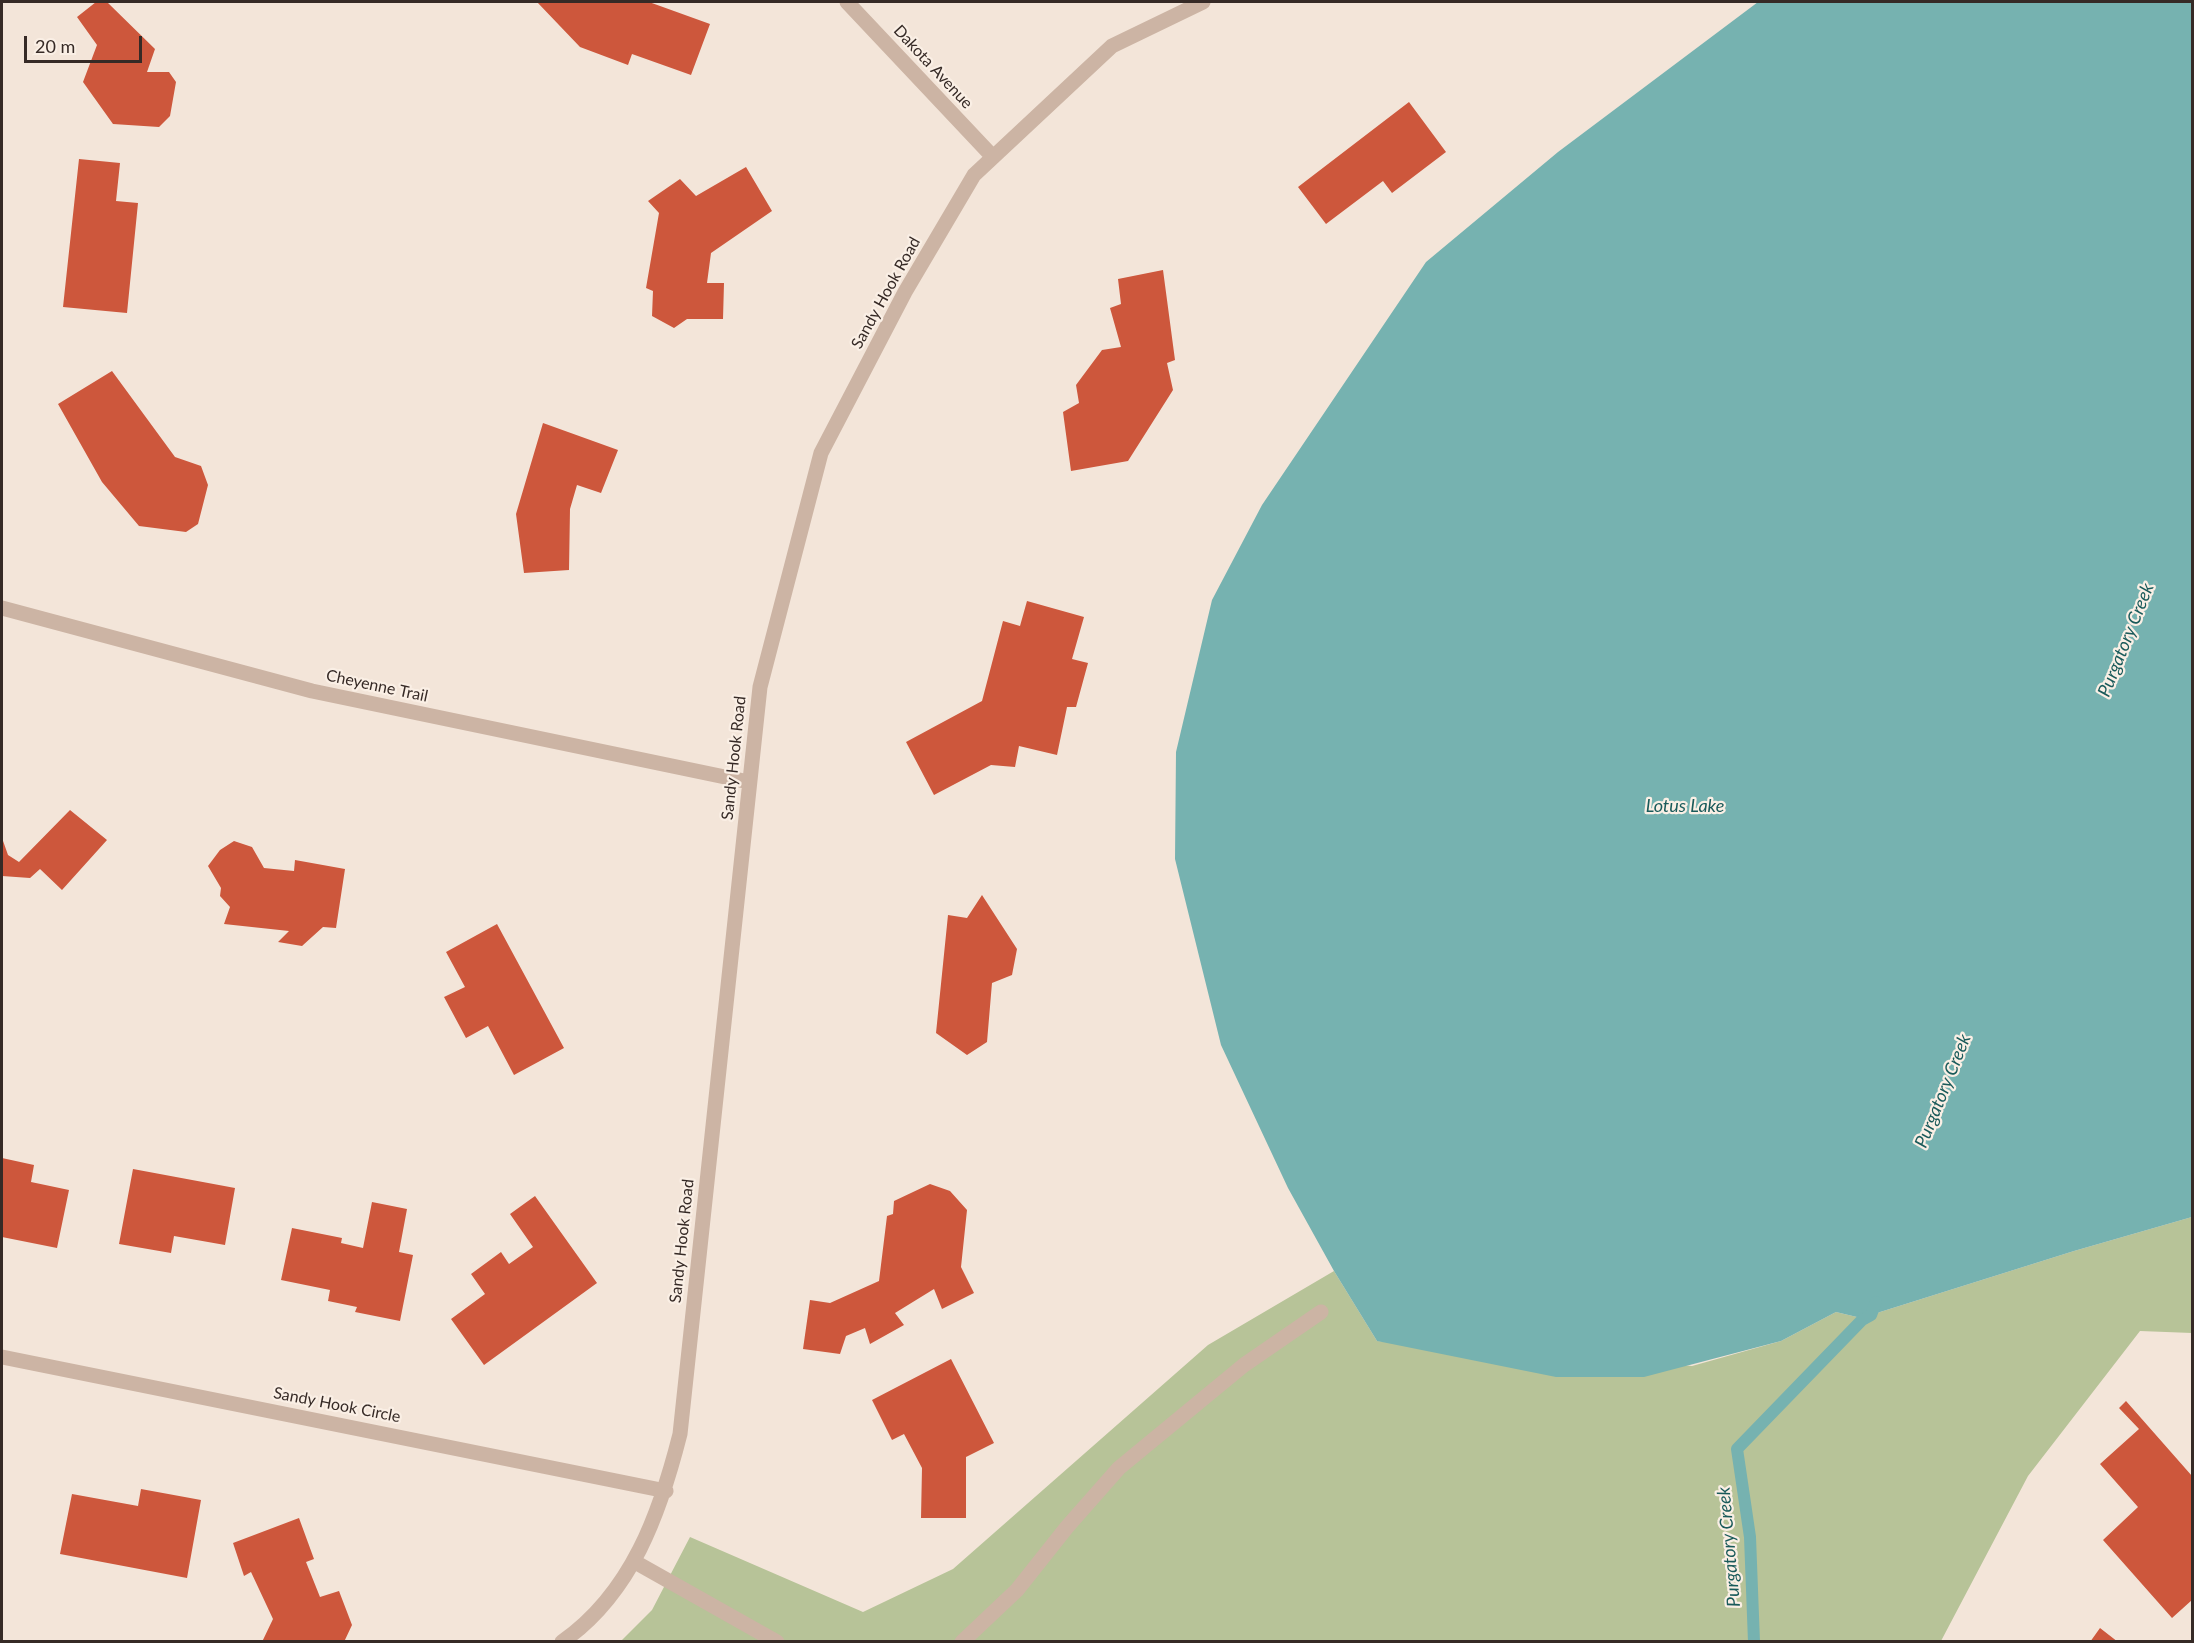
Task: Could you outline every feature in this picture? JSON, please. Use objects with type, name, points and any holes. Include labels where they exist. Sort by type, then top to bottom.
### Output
[{"type":"street","name":"Dakota Avenue","points":[[847,2],[993,158]]},
{"type":"street","name":"Sandy Hook Road","points":[[562,1641],[611,1598],[634,1562],[666,1491],[680,1434],[760,687],[821,453],[905,292],[974,175],[1112,46],[1203,2]]},
{"type":"street","name":"Cheyenne Trail","points":[[2,608],[312,691],[749,782]]},
{"type":"street","points":[[962,1641],[1017,1590],[1067,1527],[1119,1468],[1244,1365],[1321,1312]]},
{"type":"street","name":"Sandy Hook Circle","points":[[2,1357],[666,1491]]},
{"type":"street","points":[[634,1562],[777,1641]]},
{"type":"green space","points":[[2192,1217],[2192,1333],[2140,1331],[2028,1476],[1941,1641],[620,1642],[652,1610],[690,1537],[863,1612],[953,1569],[1208,1345],[1334,1271],[1377,1341],[1692,1366],[1781,1341],[1836,1312],[1861,1318],[2074,1251]]},
{"type":"water","name":"Lotus Lake","points":[[1758,2],[2192,2],[2192,1217],[2074,1251],[1861,1318],[1836,1312],[1781,1341],[1644,1377],[1556,1377],[1377,1341],[1334,1271],[1288,1188],[1221,1045],[1175,859],[1176,752],[1212,600],[1262,505],[1426,262],[1558,152]]},
{"type":"building","points":[[96,2],[107,2],[155,49],[147,72],[169,72],[176,82],[170,116],[159,127],[113,124],[83,82],[97,45],[77,17]]},
{"type":"building","points":[[537,2],[649,2],[710,24],[691,75],[632,54],[628,65],[580,47]]},
{"type":"building","points":[[1409,102],[1446,152],[1392,193],[1383,181],[1326,224],[1298,187]]},
{"type":"building","points":[[79,159],[120,163],[116,201],[138,203],[127,313],[63,307]]},
{"type":"building","points":[[746,167],[772,211],[711,253],[707,283],[724,283],[723,319],[687,319],[674,328],[652,316],[653,291],[646,288],[659,213],[648,201],[680,179],[696,196]]},
{"type":"building","points":[[1163,270],[1175,360],[1167,363],[1173,390],[1128,461],[1071,471],[1063,412],[1079,403],[1076,385],[1102,350],[1121,347],[1110,308],[1121,304],[1118,279]]},
{"type":"building","points":[[112,371],[175,457],[201,466],[208,485],[198,524],[186,532],[139,526],[102,482],[58,404]]},
{"type":"building","points":[[543,423],[618,450],[601,493],[577,485],[570,509],[569,570],[524,573],[516,514]]},
{"type":"building","points":[[1027,601],[1084,617],[1072,659],[1088,663],[1076,707],[1067,707],[1057,755],[1019,746],[1015,767],[991,765],[934,795],[906,742],[982,701],[1003,621],[1020,626]]},
{"type":"building","points":[[70,810],[107,840],[62,890],[40,869],[30,878],[2,876],[2,838],[8,855],[19,862]]},
{"type":"building","points":[[234,841],[252,847],[264,868],[294,871],[295,860],[345,869],[336,928],[323,927],[302,946],[278,942],[289,931],[224,924],[230,907],[220,896],[221,888],[208,866],[220,850]]},
{"type":"building","points":[[982,895],[1017,949],[1012,975],[992,983],[987,1042],[967,1055],[936,1033],[948,915],[967,918]]},
{"type":"building","points":[[497,924],[564,1048],[514,1075],[488,1026],[466,1038],[444,997],[465,987],[446,952]]},
{"type":"building","points":[[2,1158],[34,1165],[31,1182],[69,1190],[57,1248],[2,1237]]},
{"type":"building","points":[[133,1169],[235,1188],[225,1245],[174,1236],[171,1253],[119,1244]]},
{"type":"building","points":[[930,1184],[950,1191],[967,1210],[961,1267],[974,1293],[942,1309],[934,1289],[895,1313],[904,1325],[870,1344],[865,1328],[846,1336],[840,1354],[803,1349],[810,1300],[830,1303],[879,1281],[887,1216],[893,1214],[894,1201]]},
{"type":"building","points":[[535,1196],[597,1283],[484,1365],[451,1319],[485,1294],[471,1274],[501,1252],[509,1264],[533,1247],[510,1214]]},
{"type":"building","points":[[372,1202],[407,1209],[399,1252],[413,1255],[400,1321],[355,1312],[357,1307],[328,1301],[330,1290],[281,1280],[292,1228],[342,1238],[341,1243],[363,1248]]},
{"type":"building","points":[[951,1359],[994,1443],[966,1457],[966,1518],[921,1518],[922,1468],[904,1434],[892,1440],[872,1400]]},
{"type":"building","points":[[2126,1401],[2192,1476],[2192,1600],[2172,1618],[2103,1540],[2138,1507],[2100,1464],[2139,1429],[2119,1408]]},
{"type":"building","points":[[141,1489],[201,1500],[187,1578],[60,1554],[72,1494],[138,1506]]},
{"type":"building","points":[[299,1518],[314,1559],[306,1562],[320,1597],[339,1591],[352,1625],[344,1642],[262,1642],[273,1619],[251,1572],[244,1576],[233,1543]]},
{"type":"building","points":[[2100,1628],[2118,1642],[2090,1642]]},
{"type":"waterway","name":"Purgatory Creek","points":[[1754,1642],[1750,1537],[1737,1449],[1862,1320],[1871,1315],[1876,1302]]}]
